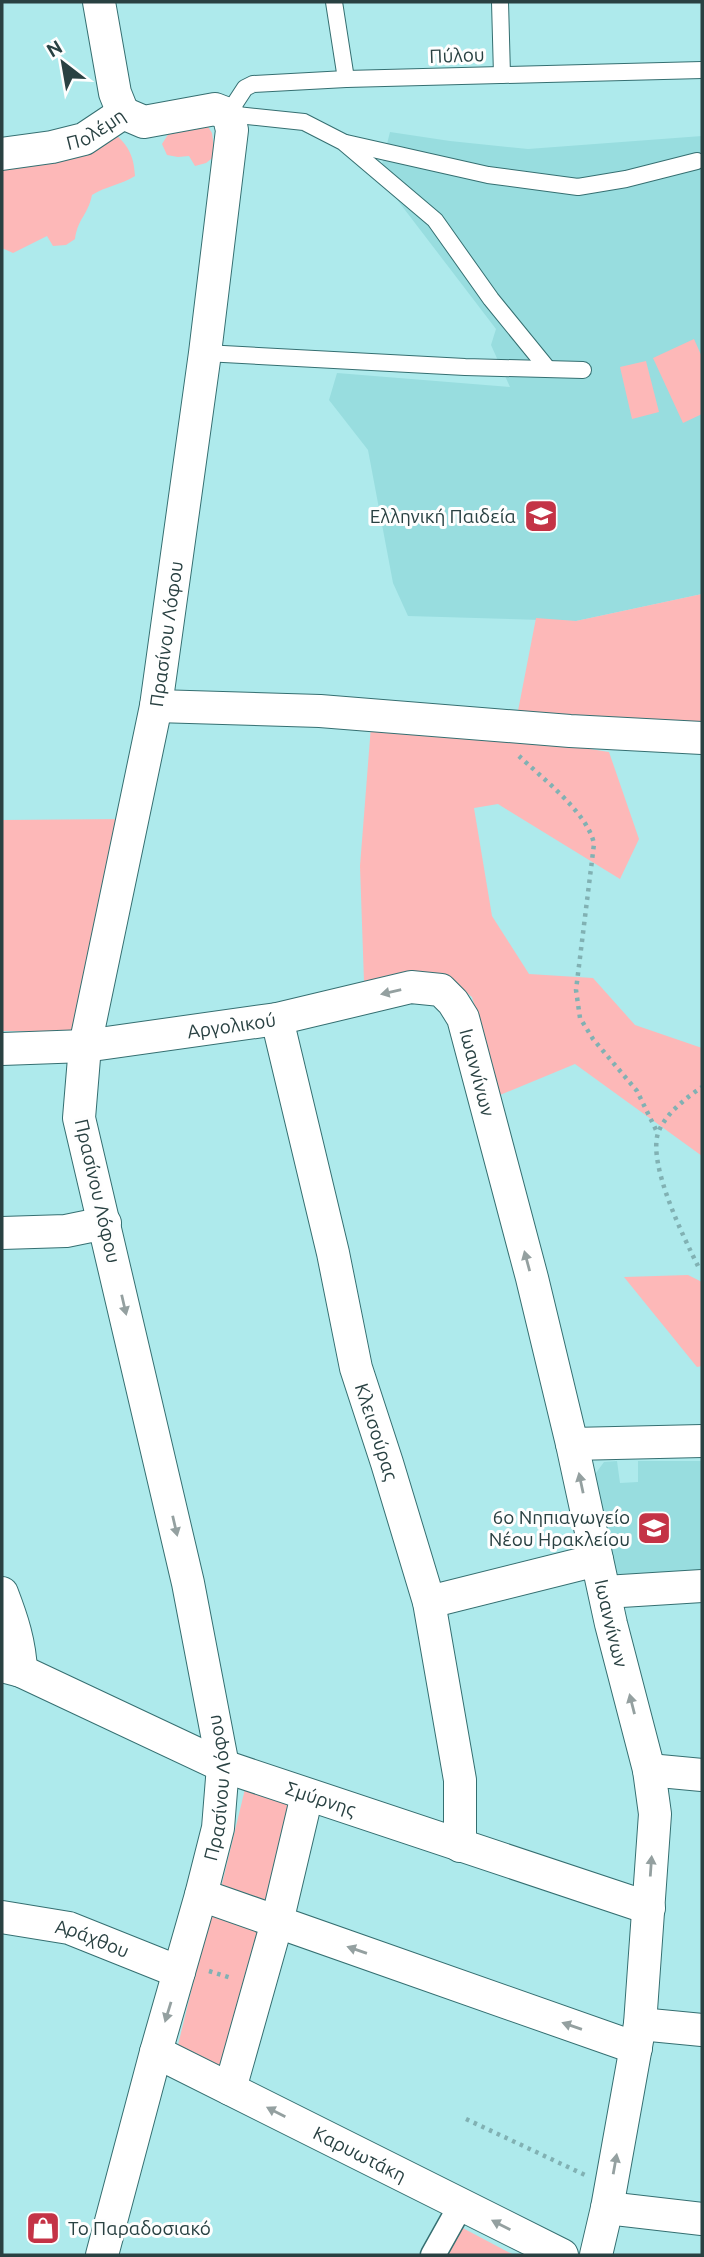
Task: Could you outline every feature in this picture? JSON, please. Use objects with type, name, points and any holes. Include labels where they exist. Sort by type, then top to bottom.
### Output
[{"type":"street","points":[[99,2],[116,93],[124,113]]},
{"type":"street","name":"Πολέμη","points":[[2,154],[52,147],[84,139],[124,113],[144,122],[215,109],[228,114]]},
{"type":"street","name":"Πρασίνου Λόφου","points":[[102,2255],[218,1828],[223,1766],[188,1583],[79,1118],[85,1046],[156,706],[205,353],[232,130],[228,114]]},
{"type":"street","points":[[156,706],[320,711],[702,738]]},
{"type":"street","name":"Αργολικού","points":[[2,1049],[85,1046],[277,1019],[411,987],[441,990],[453,1002]]},
{"type":"street","name":"Ιωαννίνων","points":[[453,1002],[463,1018],[532,1278],[649,1770],[654,1815],[638,2036],[596,2255]]},
{"type":"street","name":"Κλεισούρας","points":[[277,1019],[333,1253],[356,1368],[429,1602],[460,1780],[460,1846]]},
{"type":"street","points":[[2,1233],[66,1231],[105,1223]]},
{"type":"street","points":[[572,1444],[702,1441]]},
{"type":"street","points":[[429,1602],[597,1560]]},
{"type":"street","points":[[605,1592],[702,1586]]},
{"type":"street","points":[[2,1593],[21,1651],[11,1669]]},
{"type":"street","name":"Σμύρνης","points":[[11,1669],[223,1766],[649,1908]]},
{"type":"street","points":[[649,1770],[702,1775]]},
{"type":"street","points":[[230,2089],[277,1922],[307,1795]]},
{"type":"street","points":[[201,1895],[277,1922],[638,2036],[702,2030]]},
{"type":"street","name":"Αράχθου","points":[[2,1917],[69,1928],[181,1967]]},
{"type":"street","name":"Καρυωτάκη","points":[[156,2052],[562,2255]]},
{"type":"street","points":[[609,2197],[702,2219]]},
{"type":"street","points":[[433,2255],[461,2205]]},
{"type":"lane","points":[[334,2],[346,79]]},
{"type":"lane","points":[[500,2],[502,75]]},
{"type":"lane","name":"Πύλου","points":[[228,114],[245,88],[253,84],[702,70]]},
{"type":"lane","points":[[228,114],[304,122],[343,142],[435,220],[491,299],[548,369]]},
{"type":"lane","points":[[343,142],[488,175],[578,187],[626,179],[697,161]]},
{"type":"lane","points":[[205,353],[465,368],[583,370]]},
{"type":"path","points":[[483,724],[577,813],[591,831],[594,844],[576,990],[580,1018],[593,1039],[637,1091],[658,1134]]},
{"type":"path","points":[[698,1266],[682,1234],[663,1182],[657,1154],[658,1134],[670,1114],[702,1087]]},
{"type":"path","points":[[181,1967],[258,1987]]},
{"type":"path","points":[[466,2119],[609,2197]]},
{"type":"shaded area","points":[[205,122],[212,133],[215,156],[206,163],[195,166],[189,156],[167,155],[162,144],[169,133]]},
{"type":"shaded area","points":[[390,132],[528,149],[702,136],[702,594],[576,621],[408,616],[393,583],[368,450],[329,400],[337,373],[510,387],[491,345],[496,329],[379,176]]},
{"type":"shaded area","points":[[115,134],[130,152],[135,176],[92,195],[75,239],[66,245],[53,246],[47,236],[13,253],[2,248],[2,166]]},
{"type":"shaded area","points":[[694,339],[702,357],[702,414],[683,423],[653,358]]},
{"type":"shaded area","points":[[646,361],[659,412],[632,419],[620,367]]},
{"type":"shaded area","points":[[702,594],[702,730],[517,716],[536,618],[576,621]]},
{"type":"shaded area","points":[[371,726],[514,737],[609,752],[639,839],[620,879],[498,804],[474,808],[492,916],[529,974],[593,978],[635,1025],[702,1048],[702,1156],[575,1064],[500,1095],[472,997],[443,975],[364,982],[360,866]]},
{"type":"shaded area","points":[[124,819],[88,1028],[67,1032],[2,1031],[2,820]]},
{"type":"shaded area","points":[[688,1275],[702,1282],[702,1366],[697,1367],[624,1277]]},
{"type":"shaded area","name":"6ο Νηπιαγωγείο Νέου Ηρακλείου","points":[[617,1461],[620,1483],[638,1482],[638,1461],[702,1461],[702,1573],[617,1574],[593,1477],[604,1462]]},
{"type":"shaded area","points":[[245,1789],[297,1803],[270,1908],[220,1892]]},
{"type":"shaded area","points":[[211,1910],[265,1928],[228,2070],[177,2049]]},
{"type":"shaded area","points":[[457,2225],[514,2255],[441,2255]]},
{"type":"place","name":"Ελληνική Παιδεία","points":[[541,516]]},
{"type":"place","name":"6ο Νηπιαγωγείο Νέου Ηρακλείου","points":[[654,1528]]},
{"type":"place","name":"Το Παραδοσιακό","points":[[43,2228]]}]
